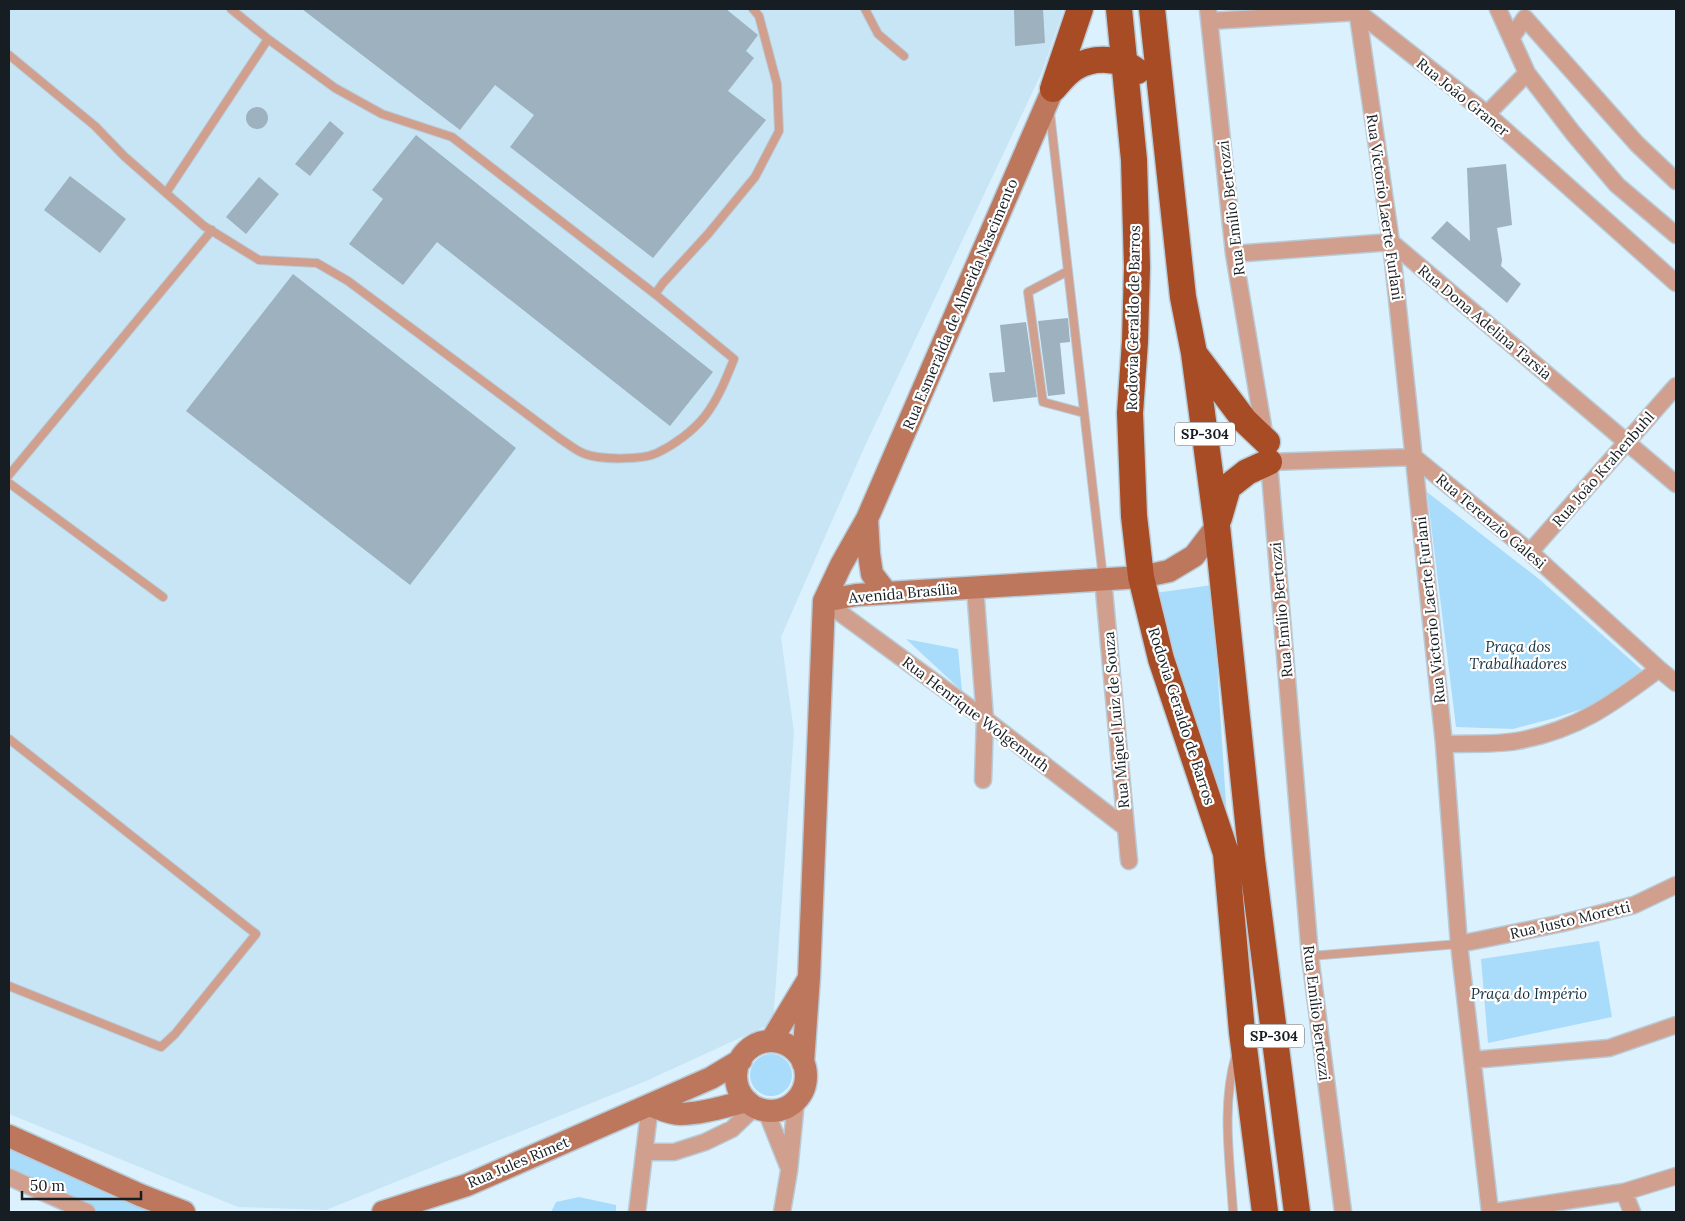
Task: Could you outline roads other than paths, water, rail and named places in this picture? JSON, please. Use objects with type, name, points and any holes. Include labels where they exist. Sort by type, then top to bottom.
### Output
[{"type":"highway","points":[[1051,95],[1080,9]]},
{"type":"highway","name":"Rodovia Geraldo de Barros","points":[[1119,9],[1134,160],[1137,267],[1130,413],[1134,516],[1141,577],[1161,659],[1226,853],[1242,1032],[1265,1212]]},
{"type":"highway","name":"SP-304","points":[[1152,9],[1183,297],[1194,354],[1217,526],[1252,860],[1297,1212]]},
{"type":"highway","points":[[1051,95],[1076,67],[1094,61],[1110,60],[1124,63],[1140,74],[1148,90],[1183,297]]},
{"type":"highway","points":[[1194,354],[1268,452],[1228,487],[1217,526]]},
{"type":"main road","name":"Rua Esmeralda de Almeida Nascimento","points":[[824,602],[841,565],[867,518],[1051,95]]},
{"type":"main road","name":"Rua Esmeralda de Almeida Nascimento","points":[[867,518],[872,574],[886,592]]},
{"type":"main road","name":"Avenida Brasília","points":[[824,602],[856,595],[886,592],[1141,577],[1169,571],[1194,556],[1217,526]]},
{"type":"main road","points":[[803,1063],[810,977],[824,602]]},
{"type":"main road","points":[[771,1041],[810,977]]},
{"type":"main road","points":[[650,1106],[681,1114],[756,1106],[782,1109],[796,1100],[802,1092],[806,1072],[803,1063],[794,1050],[787,1045],[771,1041],[756,1045],[750,1048],[741,1060],[736,1074],[737,1084],[741,1093],[756,1106]]},
{"type":"main road","name":"Rua Jules Rimet","points":[[383,1212],[467,1184],[650,1106],[711,1078],[741,1060]]},
{"type":"main road","points":[[9,1136],[140,1195],[184,1212]]},
{"type":"street","points":[[1498,9],[1527,73],[1573,133],[1617,185],[1676,235]]},
{"type":"street","points":[[1209,15],[1357,10]]},
{"type":"street","name":"Rua João Graner","points":[[1357,10],[1487,114],[1676,283]]},
{"type":"street","name":"Rua Victorio Laerte Furlani","points":[[1357,10],[1391,242],[1444,744],[1460,944],[1490,1212]]},
{"type":"street","points":[[1512,38],[1526,13],[1637,144],[1676,180]]},
{"type":"street","name":"Rua Emílio Bertozzi","points":[[1209,15],[1234,254],[1268,452],[1310,956],[1343,1212]]},
{"type":"street","points":[[1487,114],[1527,73]]},
{"type":"street","points":[[1234,254],[1391,242]]},
{"type":"street","name":"Rua Dona Adelina Tarsia","points":[[1391,242],[1676,484]]},
{"type":"street","name":"Rua João Krahenbuhl","points":[[1530,552],[1676,386]]},
{"type":"street","points":[[1268,452],[1414,457]]},
{"type":"street","name":"Rua Terenzio Galesi","points":[[1414,457],[1530,552],[1659,670],[1676,683]]},
{"type":"street","name":"Rua Miguel Luiz de Souza","points":[[1103,579],[1129,861]]},
{"type":"street","points":[[975,587],[986,719],[983,780]]},
{"type":"street","name":"Rua Henrique Wolgemuth","points":[[824,602],[986,719],[1126,828]]},
{"type":"street","points":[[1444,744],[1516,741],[1568,728],[1596,714],[1659,670]]},
{"type":"street","name":"Rua Justo Moretti","points":[[1460,944],[1563,924],[1634,905],[1676,885]]},
{"type":"street","points":[[1473,1060],[1609,1048],[1676,1025]]},
{"type":"street","points":[[782,1212],[789,1171],[796,1100]]},
{"type":"street","points":[[637,1212],[650,1106]]},
{"type":"street","points":[[644,1152],[674,1152],[705,1142],[732,1129],[756,1106],[789,1171]]},
{"type":"street","points":[[1494,1212],[1624,1192],[1676,1176]]},
{"type":"street","points":[[9,1177],[87,1212]]},
{"type":"street","points":[[1624,1192],[1632,1212]]},
{"type":"lane","points":[[9,55],[95,126],[124,156],[212,230],[259,260],[317,263],[341,276],[559,438],[584,454],[603,458],[621,458],[655,454],[679,440],[704,417],[721,390],[734,358],[655,294],[452,137],[382,114],[335,88],[268,40],[231,9]]},
{"type":"lane","points":[[655,294],[708,234],[755,176],[779,131],[777,84],[759,16],[752,9]]},
{"type":"lane","points":[[865,9],[878,34],[904,56]]},
{"type":"lane","points":[[166,193],[268,40]]},
{"type":"lane","points":[[1051,95],[1068,271],[1103,579]]},
{"type":"lane","points":[[9,475],[212,230]]},
{"type":"lane","points":[[1068,271],[1028,292],[1043,402],[1084,412]]},
{"type":"lane","points":[[9,483],[163,597]]},
{"type":"lane","points":[[9,739],[256,934],[176,1034],[161,1046],[9,986]]},
{"type":"lane","points":[[1310,956],[1460,944]]},
{"type":"lane","points":[[1233,1212],[1228,1105],[1230,1074],[1242,1032]]},
{"type":"park label","name":"Praça dos Trabalhadores","points":[[1518,654]]},
{"type":"park label","name":"Praça do Império","points":[[1529,993]]}]
